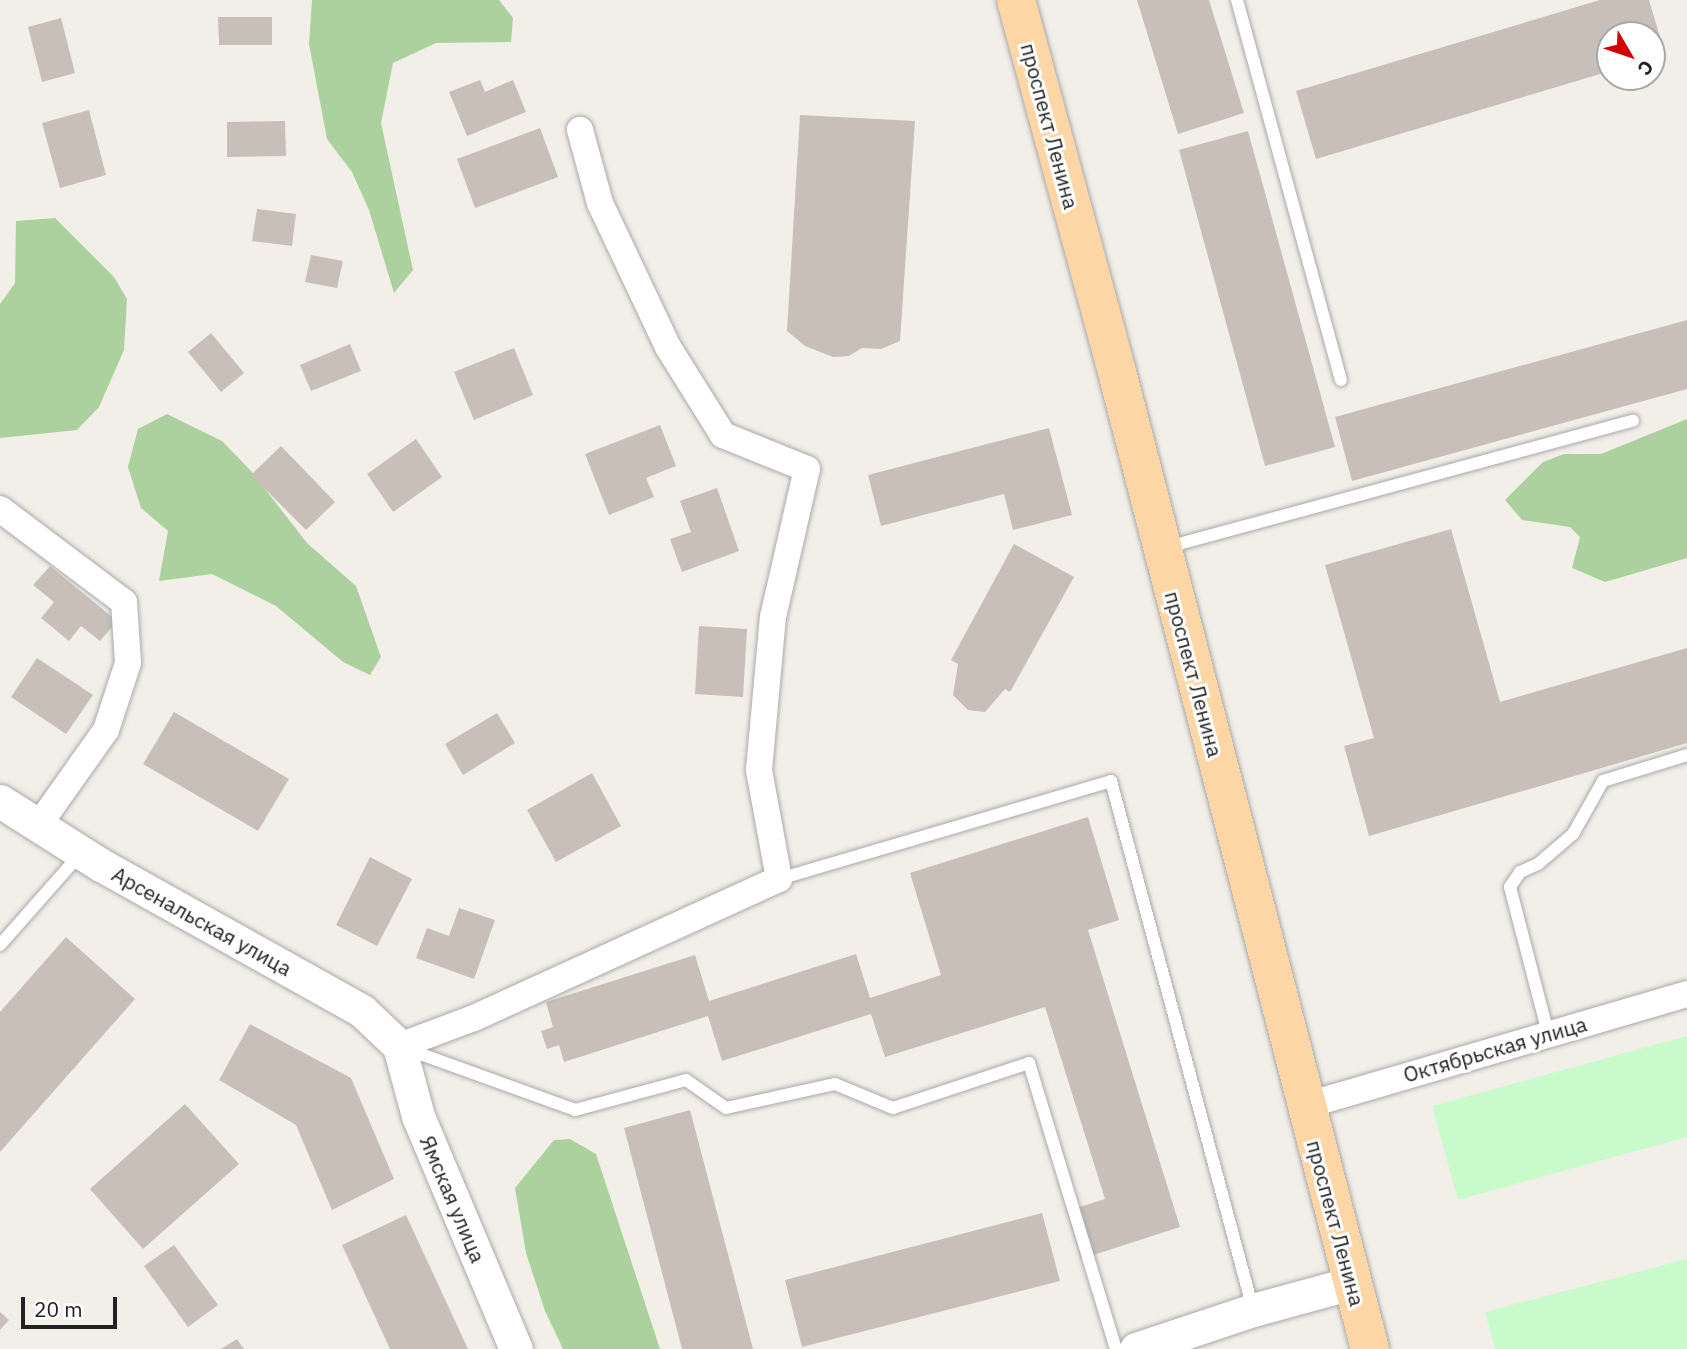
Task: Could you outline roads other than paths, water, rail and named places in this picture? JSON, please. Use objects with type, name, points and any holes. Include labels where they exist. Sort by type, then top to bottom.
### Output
[{"type":"main road","name":"проспект Ленина","points":[[1016,0],[1304,1106],[1370,1349]]},
{"type":"street","points":[[399,1046],[474,1018],[779,879],[759,770],[773,617],[807,469],[723,435],[668,347],[600,203],[580,130]]},
{"type":"street","points":[[0,509],[124,603],[128,663],[106,730],[38,826]]},
{"type":"street","name":"Арсенальская улица","points":[[0,801],[81,853],[362,1011],[399,1046]]},
{"type":"street","name":"Октябрьская улица","points":[[1304,1106],[1687,994]]},
{"type":"street","name":"Ямская улица","points":[[399,1046],[418,1116],[516,1349]]},
{"type":"street","points":[[1136,1349],[1253,1310],[1352,1283]]},
{"type":"lane","points":[[1237,0],[1340,380]]},
{"type":"lane","points":[[1161,549],[1633,421]]},
{"type":"lane","points":[[1548,1033],[1510,887],[1520,872],[1538,864],[1573,834],[1603,781],[1687,755]]},
{"type":"lane","points":[[779,879],[1111,781],[1253,1310]]},
{"type":"lane","points":[[0,945],[81,853]]},
{"type":"lane","points":[[399,1046],[575,1110],[686,1080],[726,1108],[835,1084],[893,1108],[1029,1063],[1116,1349]]}]
